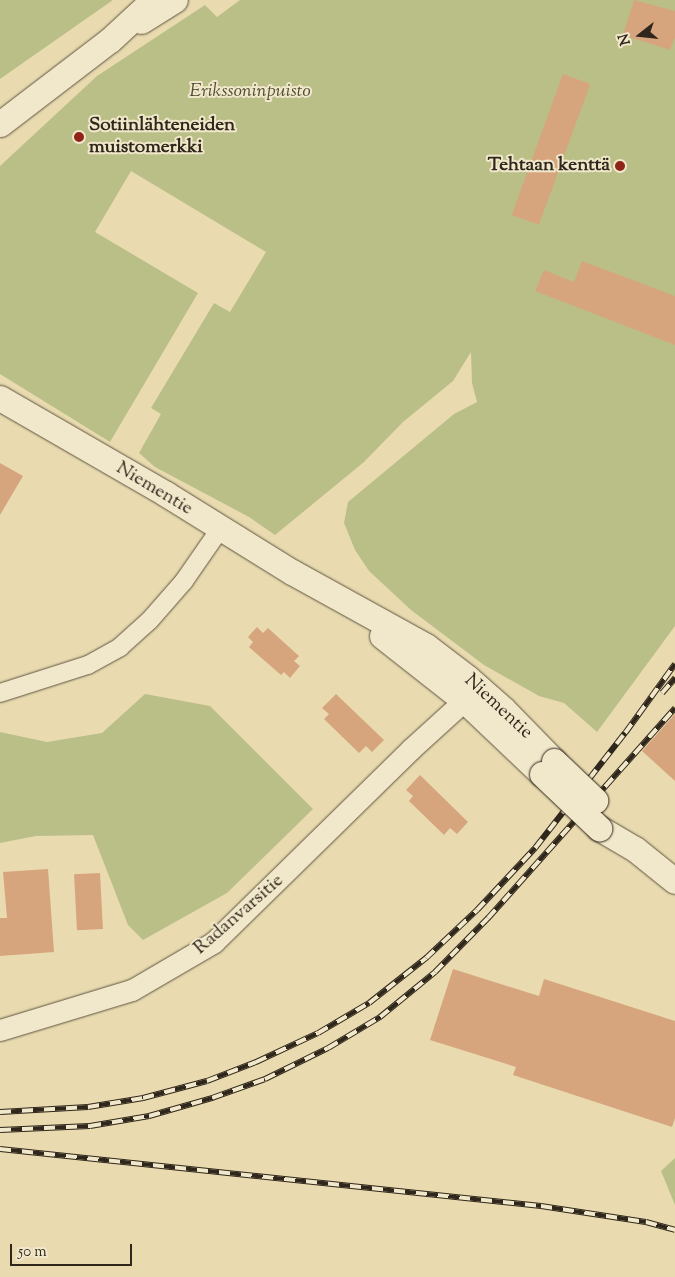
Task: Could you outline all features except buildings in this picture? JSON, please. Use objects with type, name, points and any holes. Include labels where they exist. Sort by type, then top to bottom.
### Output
[{"type":"main road","points":[[0,124],[111,39],[153,0]]},
{"type":"main road","points":[[111,39],[175,0]]},
{"type":"main road","name":"Niementie","points":[[0,398],[166,494],[220,529],[334,596],[465,688],[635,850],[675,881]]},
{"type":"street","points":[[0,693],[88,665],[120,647],[150,620],[184,581],[220,529]]},
{"type":"street","name":"Radanvarsitie","points":[[0,1030],[132,990],[214,942],[412,749],[465,688]]},
{"type":"green space","points":[[0,0],[113,0],[0,79]]},
{"type":"green space","name":"Erikssoninpuisto","points":[[240,0],[675,0],[675,626],[597,732],[564,703],[539,696],[484,665],[411,610],[369,571],[355,550],[344,523],[348,502],[454,414],[477,402],[472,383],[471,352],[453,381],[403,422],[364,462],[275,535],[249,517],[155,467],[139,453],[161,414],[151,408],[214,303],[230,312],[266,252],[131,171],[95,232],[198,293],[110,442],[0,374],[0,166],[97,76],[205,5],[217,17]]},
{"type":"green space","points":[[145,694],[210,706],[313,809],[227,893],[143,940],[128,925],[93,835],[36,836],[0,843],[0,732],[47,742],[102,733]]},
{"type":"green space","points":[[675,1158],[675,1205],[661,1171]]},
{"type":"railway","points":[[0,1112],[88,1107],[143,1098],[207,1081],[256,1062],[318,1033],[369,1003],[426,958],[477,910],[535,848],[625,733],[675,664]]},
{"type":"railway","points":[[662,693],[675,678]]},
{"type":"railway","points":[[0,1130],[90,1126],[149,1116],[212,1098],[265,1079],[328,1048],[380,1017],[435,972],[488,918],[675,708]]},
{"type":"railway","points":[[0,1149],[541,1206],[646,1222],[675,1230]]},
{"type":"place","name":"Sotiinlähteneiden muistomerkki","points":[[79,137]]},
{"type":"place","name":"Tehtaan kenttä","points":[[620,166]]}]
